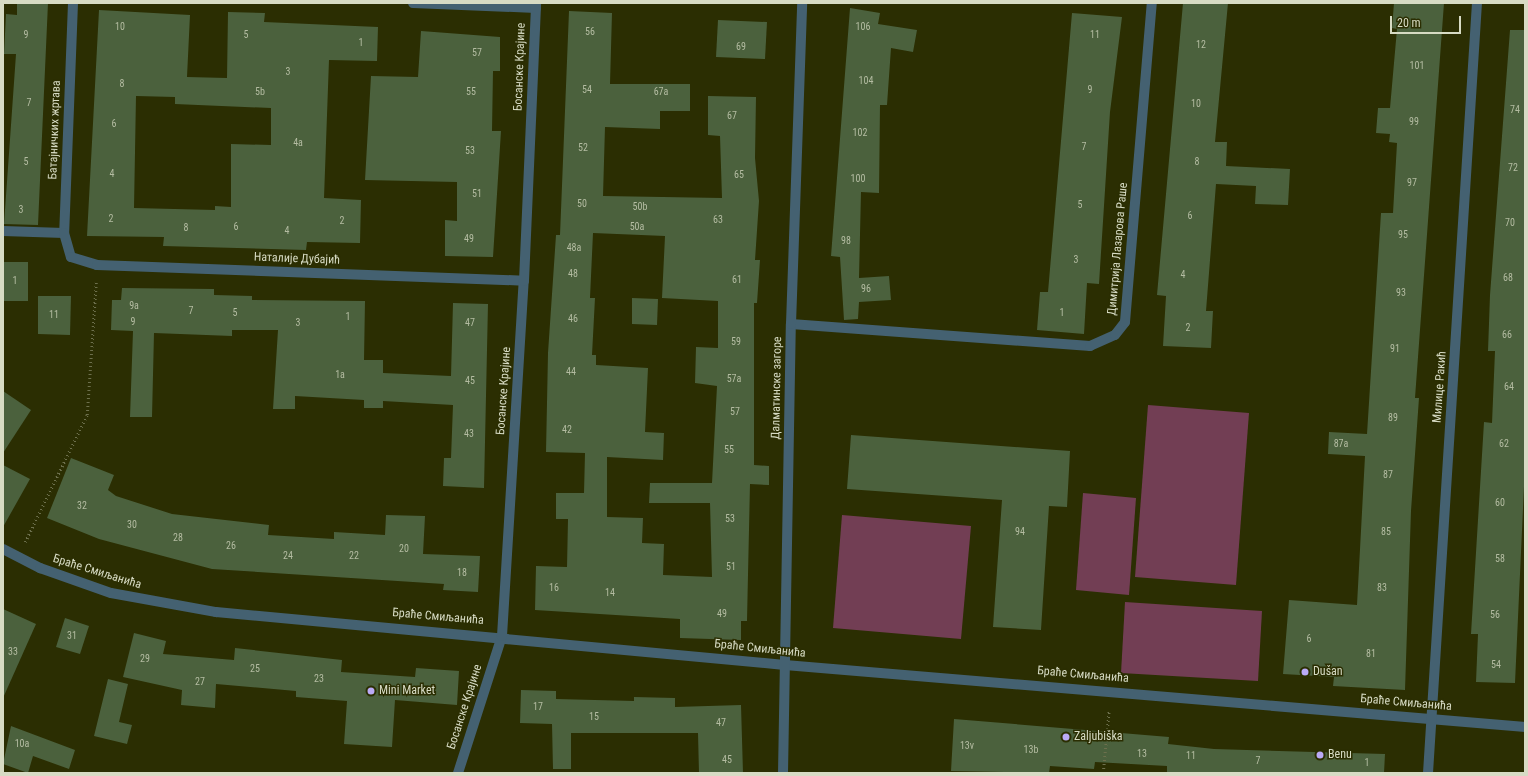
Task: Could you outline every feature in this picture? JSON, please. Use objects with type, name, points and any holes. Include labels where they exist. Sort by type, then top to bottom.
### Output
[{"type":"street","name":"Батајничких жртава","points":[[71,257],[64,233],[74,3]]},
{"type":"street","points":[[413,3],[536,5]]},
{"type":"street","name":"Далматинске загоре","points":[[783,773],[791,324],[802,3]]},
{"type":"street","name":"Димитрија Лазарова Раше","points":[[791,324],[1090,346],[1115,335],[1125,322],[1152,3]]},
{"type":"street","name":"Милице Ракић","points":[[1428,773],[1477,3]]},
{"type":"street","name":"Босанске Крајине","points":[[458,773],[502,636],[524,281],[536,5]]},
{"type":"street","points":[[3,231],[64,233]]},
{"type":"street","name":"Наталије Дубајић","points":[[71,257],[97,265],[524,281]]},
{"type":"street","name":"Браће Смиљанића","points":[[3,549],[18,557],[75,581],[149,601],[216,612],[502,636],[785,665],[1111,690],[1525,727]]},
{"type":"path","points":[[18,557],[87,415],[97,265]]},
{"type":"path","points":[[1103,773],[1111,690]]},
{"type":"shaded area","points":[[1148,405],[1249,413],[1236,585],[1135,577]]},
{"type":"shaded area","points":[[1083,493],[1136,498],[1129,595],[1076,590]]},
{"type":"shaded area","points":[[842,515],[971,526],[961,639],[833,628]]},
{"type":"shaded area","points":[[1125,602],[1262,611],[1258,681],[1121,673]]},
{"type":"building","points":[[17,3],[48,3],[38,225],[4,224],[16,54],[4,54],[6,14],[17,15]]},
{"type":"building","points":[[1183,3],[1228,3],[1215,142],[1227,142],[1226,166],[1290,169],[1288,205],[1255,204],[1256,186],[1216,184],[1206,311],[1213,311],[1211,348],[1163,346],[1166,296],[1157,295]]},
{"type":"building","points":[[1394,3],[1444,3],[1415,398],[1419,398],[1411,511],[1405,690],[1333,686],[1334,677],[1283,674],[1289,600],[1357,605],[1365,456],[1328,454],[1329,432],[1367,434],[1381,213],[1393,213],[1397,143],[1389,142],[1390,134],[1376,133],[1378,108],[1390,108],[1397,29],[1392,28]]},
{"type":"building","points":[[850,8],[880,13],[878,24],[917,30],[913,52],[891,48],[887,105],[880,105],[879,193],[861,192],[859,278],[889,276],[891,300],[859,302],[858,319],[844,320],[840,257],[831,256]]},
{"type":"building","points":[[99,10],[190,15],[187,77],[227,78],[228,12],[265,13],[264,22],[378,27],[377,61],[329,60],[324,198],[361,200],[360,243],[307,242],[306,250],[163,246],[164,237],[87,236]],"holes":[[[136,96],[175,97],[175,104],[271,108],[271,145],[231,144],[231,207],[215,206],[215,210],[134,208]]]},
{"type":"building","points":[[569,11],[612,13],[610,84],[690,84],[690,111],[660,111],[660,129],[605,127],[603,196],[722,198],[720,136],[708,135],[708,96],[756,97],[755,158],[759,201],[755,260],[760,260],[757,303],[754,303],[754,465],[769,466],[769,485],[750,484],[747,621],[741,621],[741,640],[680,638],[680,619],[535,610],[536,566],[567,567],[568,519],[556,519],[556,493],[584,493],[585,453],[546,452],[548,353],[556,235],[560,235]],"holes":[[[593,233],[665,236],[662,298],[718,301],[718,348],[696,347],[695,383],[717,386],[712,483],[650,483],[649,503],[710,503],[712,577],[663,575],[664,544],[642,543],[643,518],[607,517],[607,457],[663,460],[664,433],[645,432],[648,368],[596,365],[596,355],[592,355],[595,298],[590,298]]]},
{"type":"building","points":[[1072,13],[1122,17],[1110,112],[1099,284],[1087,283],[1084,334],[1037,330],[1040,292],[1048,292]]},
{"type":"building","points":[[718,20],[767,22],[765,59],[716,57]]},
{"type":"building","points":[[1510,30],[1525,30],[1525,465],[1515,683],[1476,682],[1478,634],[1471,634],[1484,422],[1492,423],[1495,351],[1488,351],[1490,295]]},
{"type":"building","points":[[421,31],[500,37],[500,71],[493,71],[492,131],[501,131],[493,257],[445,256],[445,220],[457,221],[457,182],[365,180],[371,76],[418,77]]},
{"type":"building","points":[[3,262],[28,262],[28,301],[3,301]]},
{"type":"building","points":[[122,288],[214,289],[214,295],[252,296],[252,300],[365,301],[364,360],[383,360],[383,373],[451,376],[453,303],[488,304],[484,488],[443,486],[444,458],[451,458],[453,405],[383,401],[383,408],[364,408],[364,400],[295,396],[295,409],[273,409],[278,330],[232,330],[232,336],[154,333],[152,417],[130,417],[133,331],[111,330],[112,300],[121,300]]},
{"type":"building","points":[[38,296],[71,296],[70,335],[38,334]]},
{"type":"building","points":[[632,298],[658,299],[657,325],[632,324]]},
{"type":"building","points":[[3,391],[31,410],[3,453]]},
{"type":"building","points":[[851,435],[1070,451],[1067,507],[1049,506],[1041,630],[993,627],[1002,500],[847,489]]},
{"type":"building","points":[[71,458],[114,475],[108,490],[116,496],[172,514],[269,525],[268,535],[334,539],[334,532],[385,535],[386,515],[425,516],[423,554],[480,556],[478,592],[443,590],[444,584],[212,569],[99,539],[47,518]]},
{"type":"building","points":[[3,465],[30,479],[3,527]]},
{"type":"building","points":[[3,609],[36,624],[3,698]]},
{"type":"building","points":[[65,618],[89,626],[80,654],[56,647]]},
{"type":"building","points":[[134,633],[166,641],[163,654],[234,660],[235,648],[342,660],[341,672],[415,677],[416,668],[459,671],[457,705],[395,700],[392,747],[344,744],[347,701],[296,697],[296,691],[216,684],[215,708],[181,705],[182,690],[123,677]]},
{"type":"building","points":[[108,679],[128,684],[119,722],[132,725],[127,744],[94,736]]},
{"type":"building","points":[[521,690],[556,691],[556,699],[634,701],[634,697],[675,698],[675,707],[741,705],[743,773],[699,773],[698,733],[571,733],[571,769],[553,769],[552,724],[520,723]]},
{"type":"building","points":[[954,719],[1169,737],[1168,744],[1214,749],[1385,754],[1384,773],[1167,773],[1167,766],[1095,762],[1094,769],[1050,766],[1049,773],[951,771]]},
{"type":"building","points":[[11,726],[75,750],[69,769],[33,756],[28,773],[3,764]]},
{"type":"place","name":"Dušan","points":[[1305,672]]},
{"type":"place","name":"Mini Market","points":[[371,691]]},
{"type":"place","name":"Zaljubiška","points":[[1066,737]]},
{"type":"place","name":"Benu","points":[[1320,755]]}]
